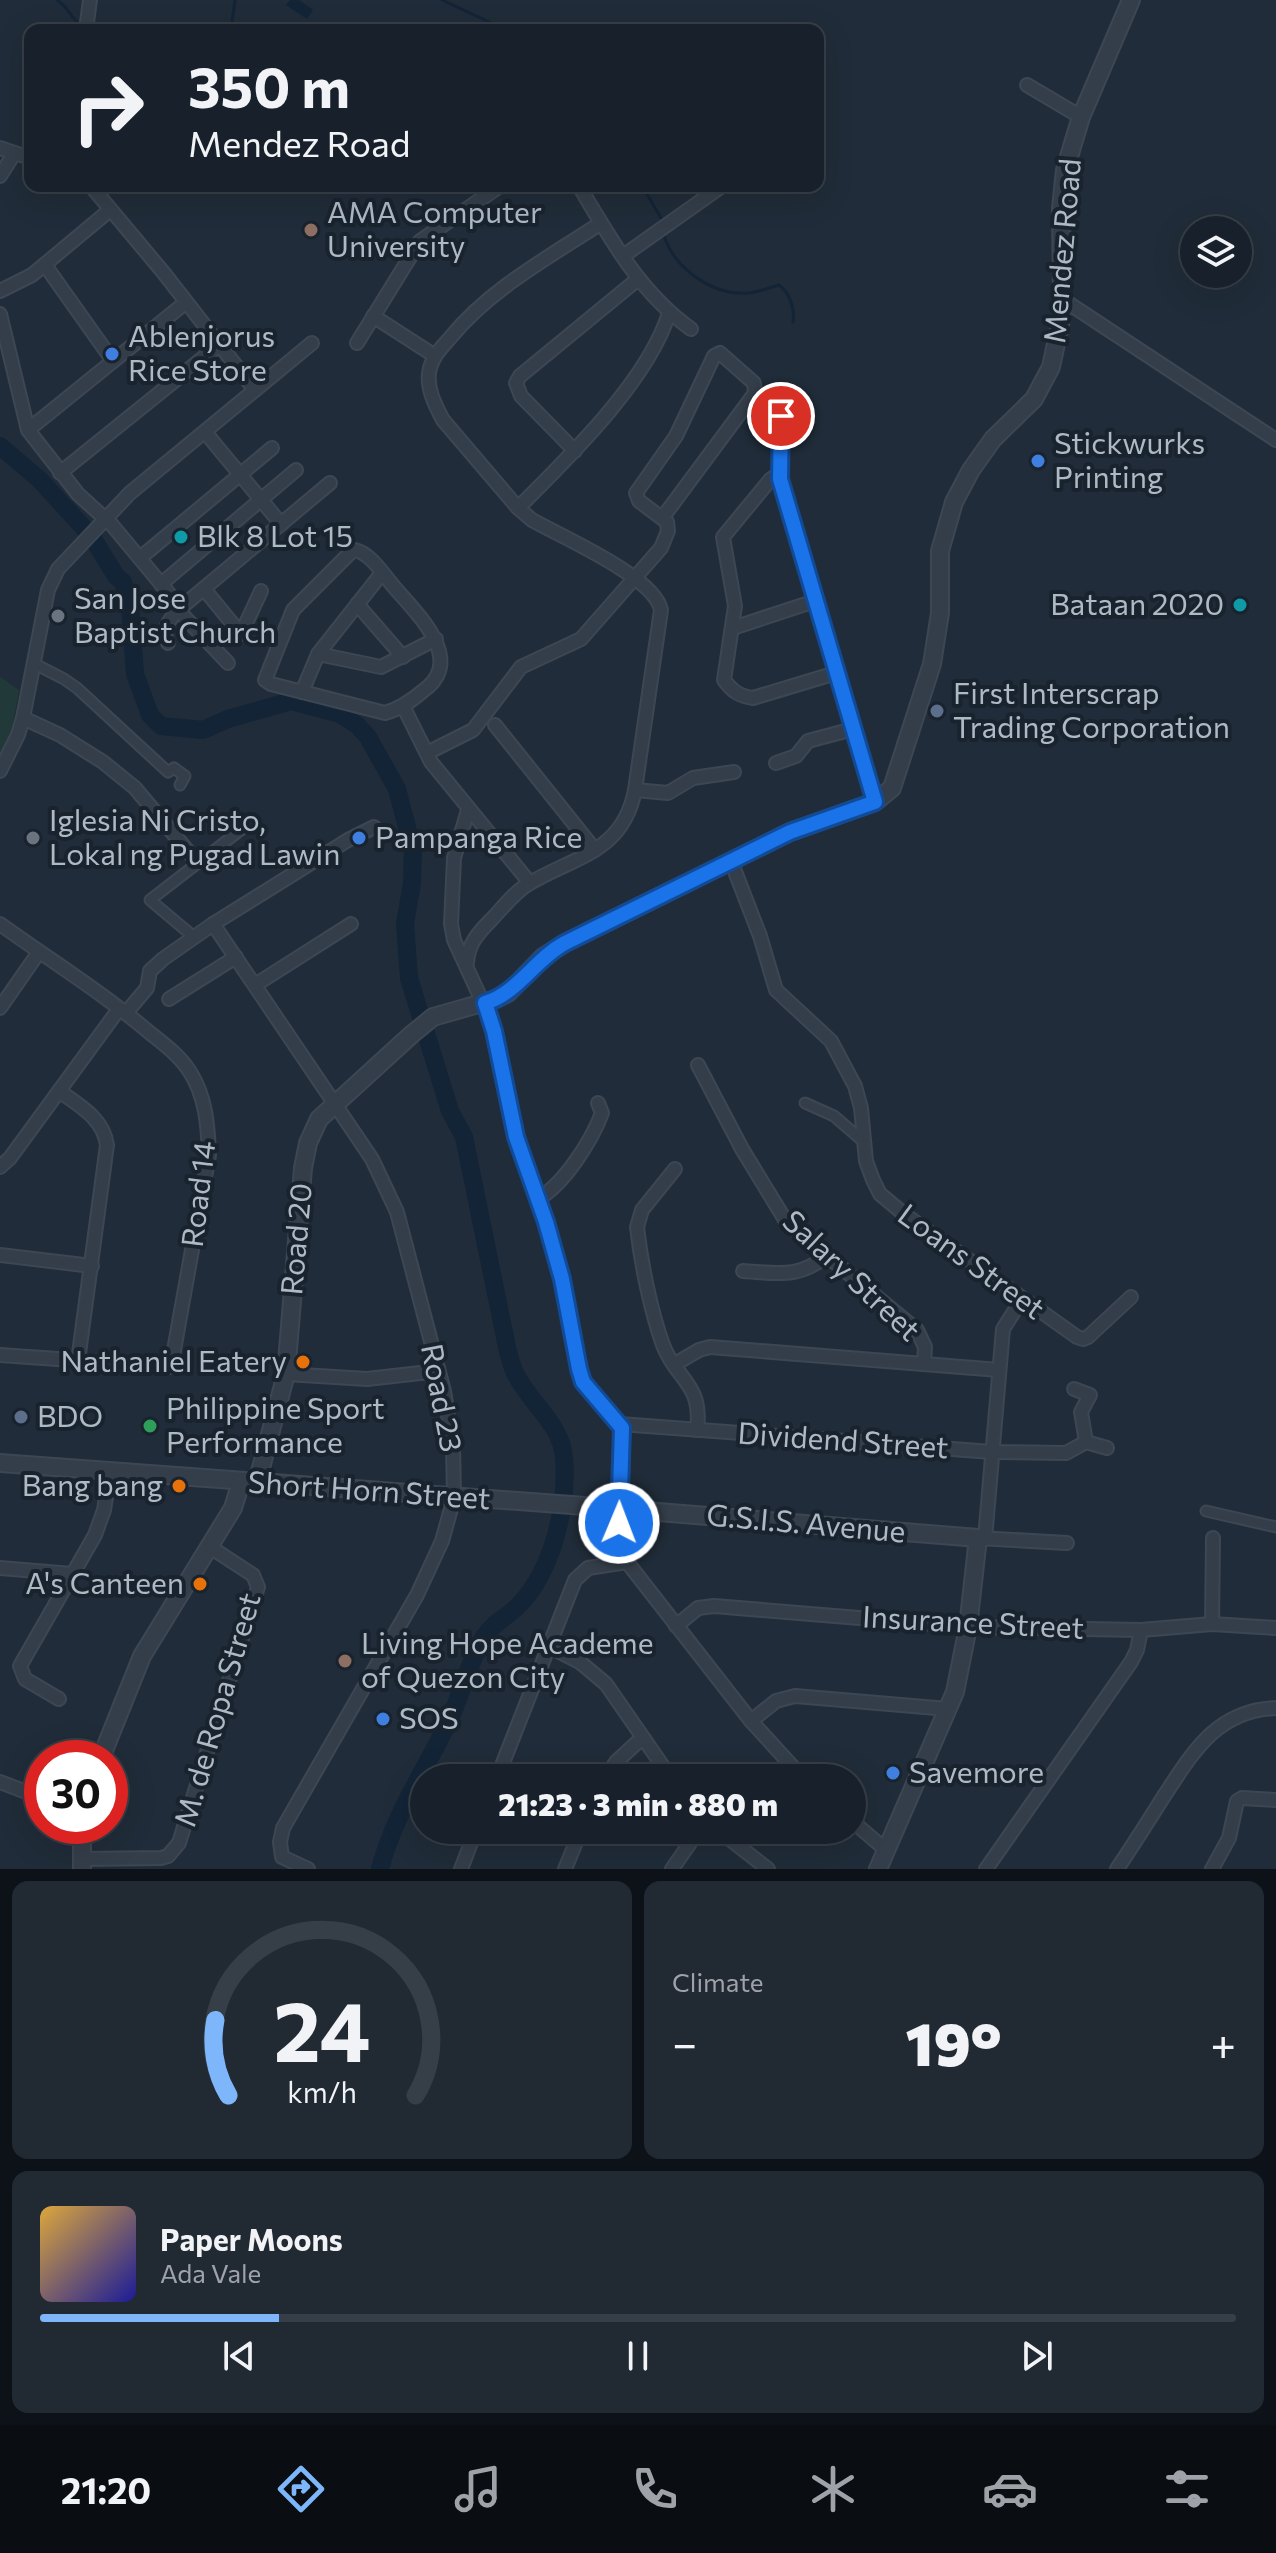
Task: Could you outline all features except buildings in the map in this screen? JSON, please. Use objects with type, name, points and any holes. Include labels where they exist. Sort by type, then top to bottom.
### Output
[{"type":"street","points":[[86,24],[90,0]]},
{"type":"street","name":"Mendez Road","points":[[875,802],[889,792],[895,782],[932,664],[940,613],[940,551],[954,502],[993,439],[1041,389],[1051,367],[1057,346],[1062,299],[1062,187],[1081,117],[1131,0]]},
{"type":"street","points":[[1027,85],[1081,117]]},
{"type":"street","points":[[0,148],[24,156]]},
{"type":"street","points":[[0,176],[14,154]]},
{"type":"street","points":[[96,192],[255,390]]},
{"type":"street","points":[[357,343],[420,241],[491,192]]},
{"type":"street","points":[[583,192],[638,279],[669,313],[691,329]]},
{"type":"street","points":[[623,256],[714,192]]},
{"type":"street","points":[[0,291],[45,265],[110,210]]},
{"type":"street","points":[[467,963],[468,952],[478,934],[530,883],[577,862],[625,824],[635,790],[661,610],[655,596],[635,578],[532,520],[518,508],[443,420],[429,386],[429,369],[435,356],[484,301],[601,223]]},
{"type":"street","points":[[45,265],[113,361]]},
{"type":"street","points":[[575,451],[521,396],[516,383],[520,376],[638,279]]},
{"type":"street","points":[[1062,299],[1276,440]]},
{"type":"street","points":[[28,430],[185,303]]},
{"type":"street","points":[[518,508],[575,451],[626,389],[656,344],[669,313]]},
{"type":"street","points":[[0,314],[28,430],[101,522],[140,558],[228,663]]},
{"type":"street","points":[[373,316],[435,356]]},
{"type":"street","points":[[0,771],[23,718],[51,580],[83,541],[130,493],[312,343]]},
{"type":"street","points":[[60,473],[219,345]]},
{"type":"street","points":[[427,753],[473,730],[521,667],[581,639],[661,548],[669,527],[663,517],[639,501],[638,488],[676,436],[714,356],[720,353],[754,383],[755,393],[663,517]]},
{"type":"street","points":[[485,1003],[508,993],[555,948],[803,827],[875,802],[780,479],[781,416]]},
{"type":"street","points":[[205,432],[281,524]]},
{"type":"street","points":[[140,558],[272,448]]},
{"type":"street","points":[[161,584],[296,470]]},
{"type":"street","points":[[780,479],[774,477],[770,480],[723,537],[735,606],[724,680],[739,695],[753,698],[836,673]]},
{"type":"street","points":[[168,643],[165,631],[180,609],[330,483]]},
{"type":"street","points":[[355,550],[367,555],[382,573],[436,639],[441,662],[437,679],[403,706],[385,713],[265,680],[264,676],[293,610],[330,572],[355,550]]},
{"type":"street","points":[[302,692],[318,654],[382,573]]},
{"type":"street","points":[[204,589],[241,634],[261,591]]},
{"type":"street","points":[[733,628],[815,601]]},
{"type":"street","points":[[357,604],[403,657]]},
{"type":"street","points":[[318,654],[381,667],[436,639]]},
{"type":"street","points":[[33,663],[77,688],[168,772],[174,768],[185,776],[180,785]]},
{"type":"street","points":[[403,706],[427,753],[468,810],[530,883]]},
{"type":"street","points":[[23,718],[69,740],[135,788],[197,862]]},
{"type":"street","points":[[495,725],[595,850]]},
{"type":"street","points":[[776,763],[796,756],[808,741],[853,729]]},
{"type":"street","points":[[635,790],[668,793],[693,778],[734,772]]},
{"type":"street","points":[[468,810],[454,858],[451,928],[485,1003],[494,1031],[516,1137],[562,1279],[583,1382],[620,1424],[621,1536],[627,1562],[751,1721],[790,1764]]},
{"type":"street","points":[[0,1167],[123,1011],[147,988],[154,967],[213,924],[374,827]]},
{"type":"street","points":[[194,937],[150,900],[242,829]]},
{"type":"street","name":"Loans Street","points":[[731,861],[760,936],[776,990],[831,1041],[855,1086],[861,1108],[866,1161],[880,1194],[1022,1299],[1083,1339],[1131,1297]]},
{"type":"street","name":"Road 14","points":[[0,924],[123,1011],[178,1056],[191,1072],[208,1121],[209,1155],[171,1367],[78,1361]]},
{"type":"street","name":"Road 23","points":[[213,924],[335,1102],[372,1159],[393,1201],[444,1391],[453,1445],[454,1498],[442,1541],[417,1595],[283,1828],[280,1842],[282,1857],[308,1869]]},
{"type":"street","points":[[255,985],[351,924]]},
{"type":"street","points":[[451,928],[469,935],[478,934]]},
{"type":"street","points":[[0,1008],[39,952]]},
{"type":"street","points":[[169,999],[236,957]]},
{"type":"street","name":"Road 20","points":[[108,1740],[142,1656],[249,1482],[286,1374],[305,1155],[313,1129],[335,1102],[433,1017],[485,1003]]},
{"type":"street","name":"Salary Street","points":[[698,1065],[742,1149],[787,1223],[917,1330],[925,1347],[924,1364]]},
{"type":"street","points":[[0,1355],[78,1361],[107,1157],[106,1135],[96,1118],[59,1091]]},
{"type":"street","points":[[805,1103],[834,1116],[864,1142]]},
{"type":"street","points":[[538,1199],[558,1184],[602,1109]]},
{"type":"street","points":[[675,1169],[642,1210],[637,1227],[664,1347],[692,1388],[697,1401],[697,1430]]},
{"type":"street","points":[[0,1255],[92,1266]]},
{"type":"street","points":[[743,1271],[804,1271],[827,1255]]},
{"type":"street","points":[[878,1869],[948,1709],[960,1674],[982,1538],[1005,1325],[1022,1299]]},
{"type":"street","points":[[675,1364],[710,1347],[999,1370]]},
{"type":"street","points":[[286,1374],[391,1378],[438,1371]]},
{"type":"street","points":[[1074,1389],[1090,1395],[1081,1412],[1086,1442],[1107,1448]]},
{"type":"street","name":"Dividend Street","points":[[620,1424],[992,1452],[1066,1453],[1086,1442]]},
{"type":"street","name":"Short Horn Street","points":[[0,1463],[546,1504]]},
{"type":"street","points":[[59,1699],[25,1679],[20,1666],[101,1521],[110,1472]]},
{"type":"street","name":"G.S.I.S. Avenue","points":[[546,1504],[1067,1543]]},
{"type":"street","points":[[1206,1511],[1276,1527]]},
{"type":"street","points":[[1212,1624],[1213,1538]]},
{"type":"street","name":"M. de Ropa Street","points":[[82,1864],[161,1858],[168,1856],[179,1843],[258,1587],[253,1575],[210,1547]]},
{"type":"street","points":[[502,1764],[578,1577],[588,1568],[627,1562]]},
{"type":"street","points":[[0,1568],[72,1574]]},
{"type":"street","name":"Insurance Street","points":[[676,1626],[698,1608],[714,1606],[968,1627],[1141,1630],[1212,1624],[1276,1628]]},
{"type":"street","points":[[986,1869],[1131,1662],[1141,1630]]},
{"type":"street","points":[[548,1646],[581,1663],[606,1684],[661,1764]]},
{"type":"street","points":[[751,1721],[776,1701],[795,1696],[948,1709]]},
{"type":"street","points":[[1117,1869],[1196,1746],[1225,1723],[1259,1709],[1276,1708]]},
{"type":"street","points":[[615,1764],[642,1738]]},
{"type":"street","points":[[0,1782],[24,1791]]},
{"type":"street","points":[[1212,1869],[1229,1838],[1237,1801],[1242,1798],[1276,1800]]},
{"type":"street","points":[[866,1833],[886,1850]]},
{"type":"street","points":[[461,1869],[471,1844]]},
{"type":"street","points":[[565,1869],[575,1844]]},
{"type":"street","points":[[672,1869],[689,1844]]},
{"type":"street","points":[[736,1844],[768,1869]]},
{"type":"green space","points":[[0,677],[19,690],[10,740],[0,753]]},
{"type":"water","points":[[290,0],[299,0],[313,10],[307,19],[286,5]]},
{"type":"waterway","points":[[57,0],[80,24]]},
{"type":"waterway","points":[[232,24],[235,0]]},
{"type":"waterway","points":[[442,0],[493,24]]},
{"type":"waterway","points":[[646,192],[661,218]]},
{"type":"waterway","points":[[664,236],[669,248],[686,269],[709,285],[735,293],[760,291],[779,285],[791,302],[793,322]]},
{"type":"waterway","points":[[0,446],[40,480],[92,537],[123,582],[130,604],[135,674],[150,715],[161,726],[203,730],[228,719],[291,701],[340,714],[368,737],[397,789],[413,850],[412,883],[405,924],[409,978],[450,1111],[464,1137],[508,1352],[522,1385],[558,1435],[565,1476],[556,1536],[541,1574],[519,1605],[492,1627],[478,1647],[449,1721],[393,1830],[380,1869]]},
{"type":"place","name":"AMA Computer University","points":[[311,230]]},
{"type":"place","name":"Ablenjorus Rice Store","points":[[112,354]]},
{"type":"place","name":"Stickwurks Printing","points":[[1038,461]]},
{"type":"place","name":"Blk 8 Lot 15","points":[[181,537]]},
{"type":"place","name":"Bataan 2020","points":[[1240,605]]},
{"type":"place","name":"San Jose Baptist Church","points":[[58,616]]},
{"type":"place","name":"First Interscrap Trading Corporation","points":[[937,711]]},
{"type":"place","name":"Iglesia Ni Cristo, Lokal ng Pugad Lawin","points":[[33,838]]},
{"type":"place","name":"Pampanga Rice","points":[[359,838]]},
{"type":"place","name":"Nathaniel Eatery","points":[[303,1362]]},
{"type":"place","name":"BDO","points":[[21,1417]]},
{"type":"place","name":"Philippine Sport Performance","points":[[150,1426]]},
{"type":"place","name":"Bang bang","points":[[179,1486]]},
{"type":"place","name":"A's Canteen","points":[[200,1584]]},
{"type":"place","name":"Living Hope Academe of Quezon City","points":[[345,1661]]},
{"type":"place","name":"SOS","points":[[383,1719]]},
{"type":"place","name":"Savemore","points":[[893,1773]]},
{"type":"route","points":[[619,1523],[622,1428],[583,1382],[554,1246],[516,1137],[494,1031],[485,1003],[508,993],[555,948],[790,832],[875,802],[780,479],[781,416]]}]
